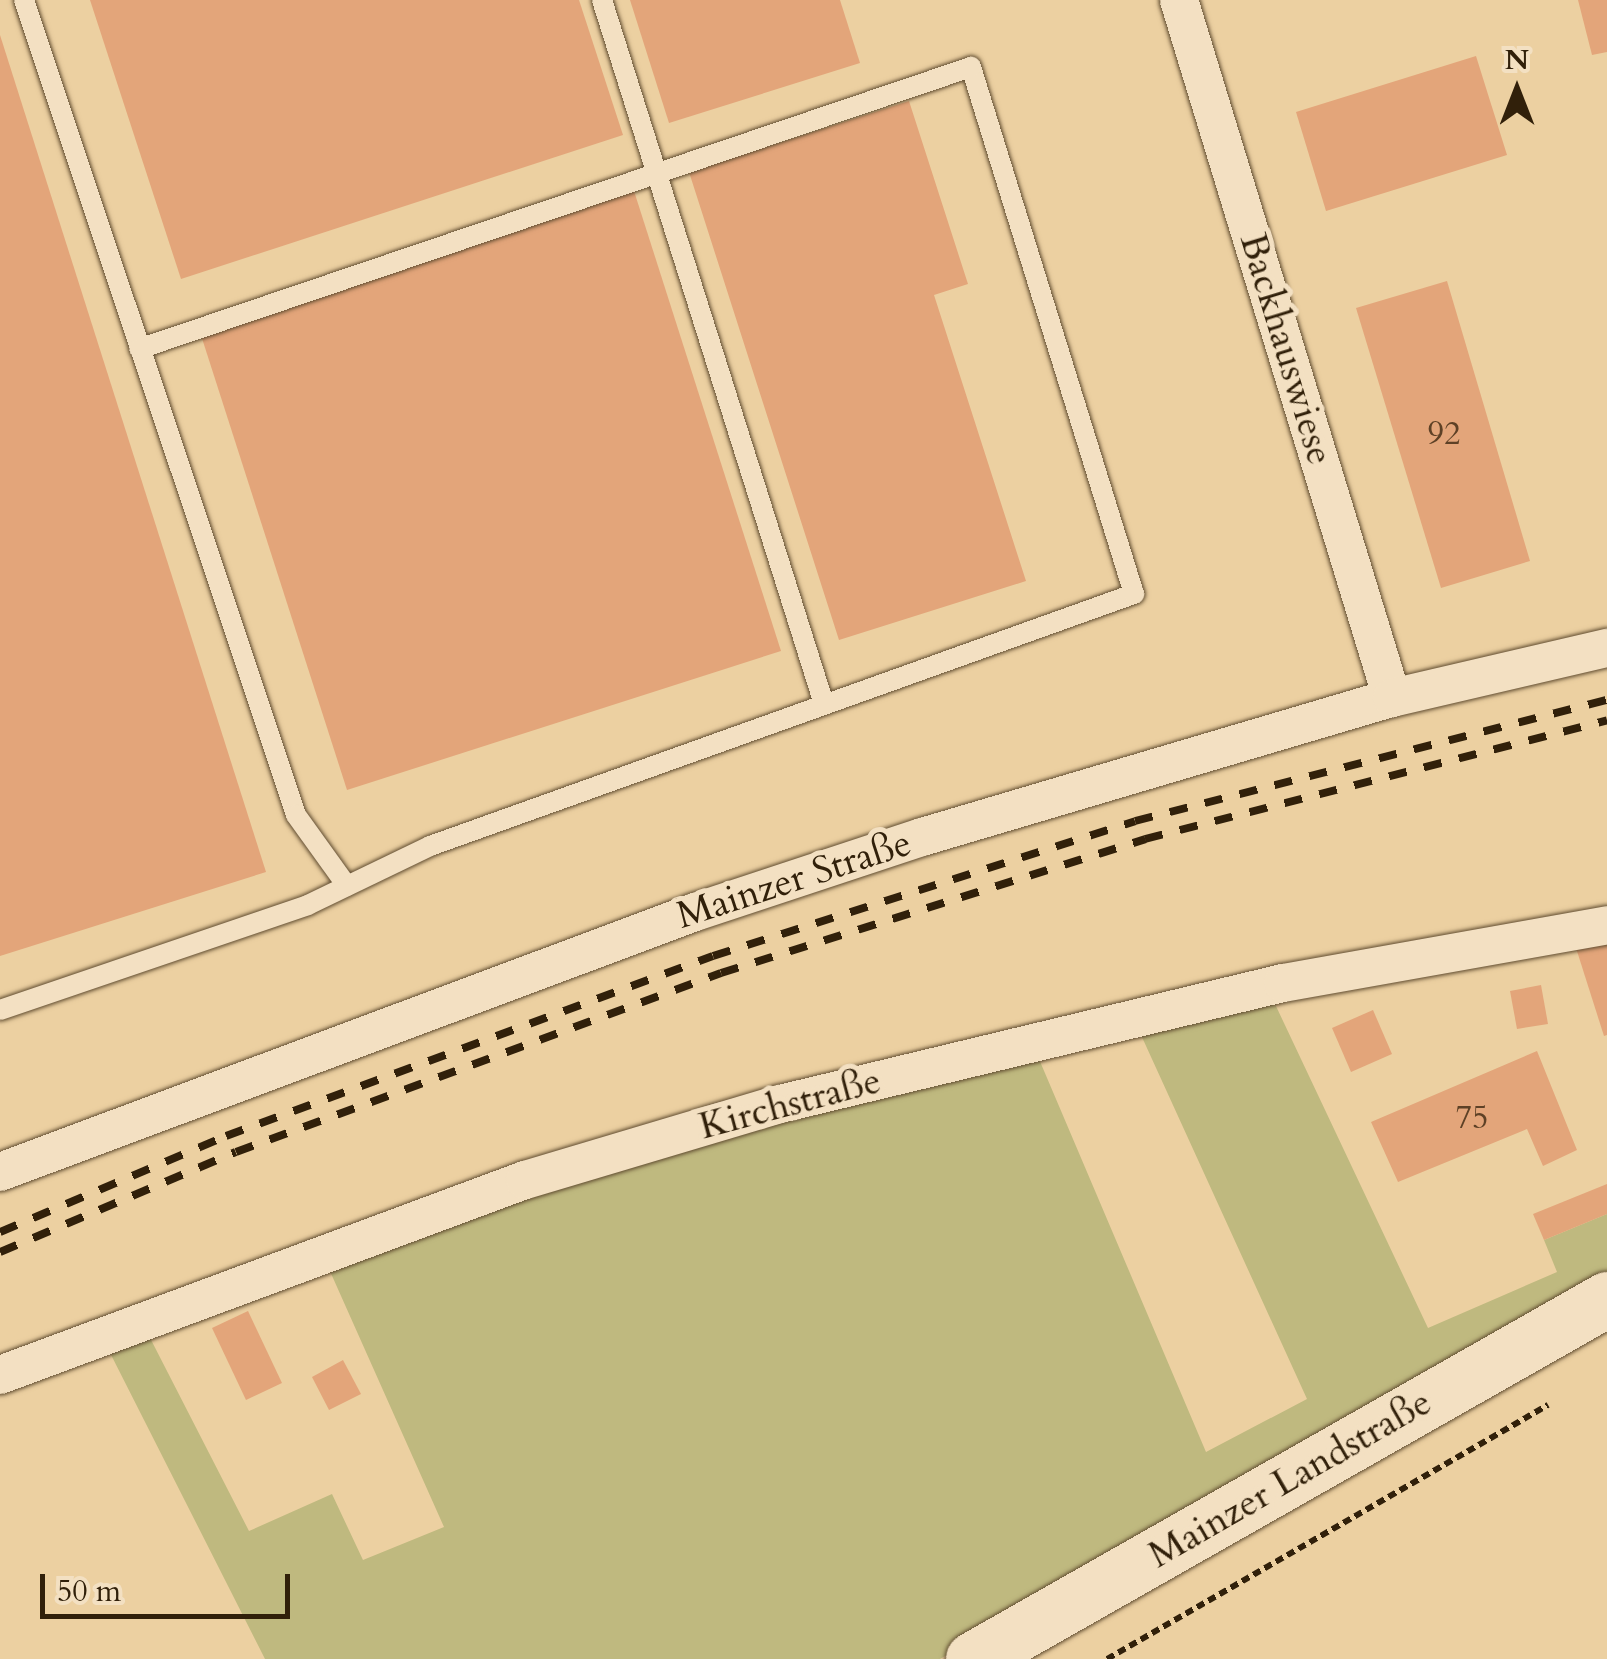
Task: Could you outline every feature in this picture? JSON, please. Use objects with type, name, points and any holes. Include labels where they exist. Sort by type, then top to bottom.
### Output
[{"type":"main road","name":"Mainzer Landstraße","points":[[973,1659],[1607,1299]]},
{"type":"street","name":"Backhauswiese","points":[[1179,0],[1392,698]]},
{"type":"street","name":"Mainzer Straße","points":[[0,1172],[695,912],[1392,698],[1607,648]]},
{"type":"street","name":"Kirchstraße","points":[[0,1375],[524,1180],[780,1104],[1283,983],[1607,925]]},
{"type":"lane","points":[[24,0],[296,815],[347,886]]},
{"type":"lane","points":[[602,0],[823,702]]},
{"type":"lane","points":[[0,1010],[347,886],[430,846],[823,702],[1134,594],[971,67],[139,348]]},
{"type":"path","points":[[1107,1659],[1548,1405]]},
{"type":"shaded area","points":[[1234,1003],[1275,1004],[1428,1328],[1557,1272],[1544,1240],[1607,1214],[1607,1282],[940,1659],[265,1659],[103,1339],[147,1332],[249,1531],[332,1494],[363,1560],[444,1527],[329,1269],[537,1187],[1036,1052],[1206,1452],[1307,1399],[1136,1024]]},
{"type":"building","points":[[90,0],[579,0],[623,135],[181,279]]},
{"type":"building","points":[[630,0],[840,0],[860,63],[669,123]]},
{"type":"building","points":[[1578,0],[1607,0],[1607,52],[1592,55]]},
{"type":"building","points":[[0,35],[266,872],[0,956]]},
{"type":"building","points":[[1476,56],[1507,155],[1326,211],[1296,112]]},
{"type":"building","points":[[909,101],[968,284],[934,295],[1026,581],[839,640],[689,172]]},
{"type":"building","points":[[634,191],[781,651],[347,790],[199,329]]},
{"type":"building","points":[[1447,281],[1530,561],[1441,588],[1356,308]]},
{"type":"building","points":[[1607,944],[1607,1035],[1604,1036],[1576,948]]},
{"type":"building","points":[[1541,985],[1548,1024],[1517,1029],[1510,991]]},
{"type":"building","points":[[1373,1010],[1392,1054],[1351,1072],[1332,1028]]},
{"type":"building","points":[[1537,1051],[1577,1150],[1543,1166],[1527,1129],[1398,1182],[1371,1122]]},
{"type":"building","points":[[1607,1184],[1607,1214],[1544,1240],[1533,1214]]},
{"type":"building","points":[[248,1311],[282,1383],[246,1400],[212,1328]]},
{"type":"building","points":[[343,1360],[361,1394],[329,1410],[312,1377]]},
{"type":"railway","points":[[0,1232],[226,1136],[713,956],[1135,821],[1607,700]]},
{"type":"railway","points":[[0,1252],[236,1152],[721,973],[1145,839],[1607,720]]}]
